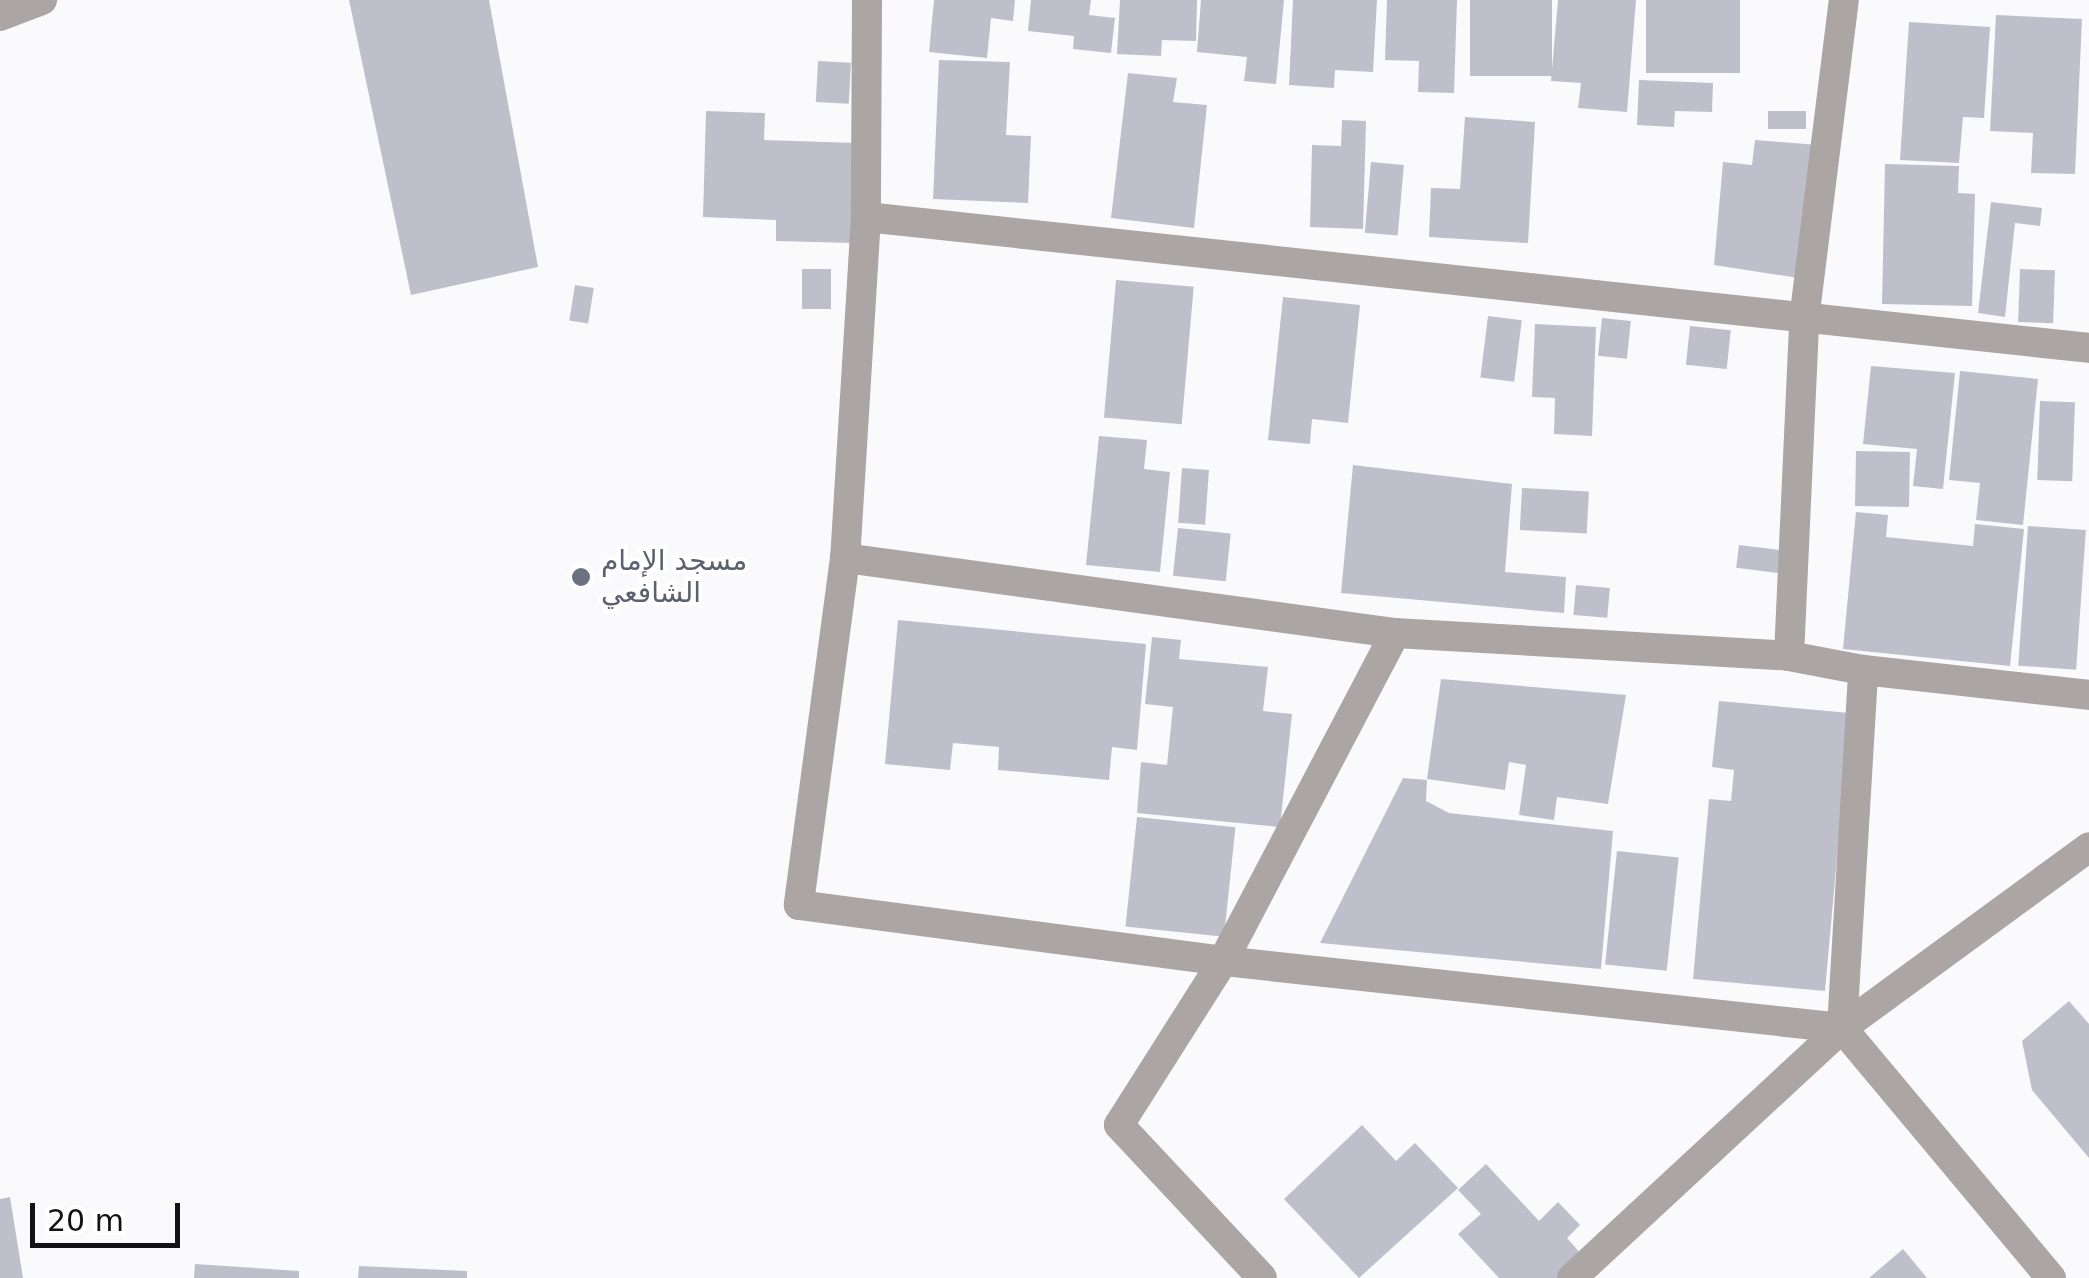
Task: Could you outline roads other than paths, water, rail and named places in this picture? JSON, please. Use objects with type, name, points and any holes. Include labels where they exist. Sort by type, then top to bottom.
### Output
[{"type":"street","points":[[0,16],[42,0]]},
{"type":"street","points":[[867,0],[866,216],[845,558],[799,905],[1222,961],[1842,1028]]},
{"type":"street","points":[[1789,656],[1804,320],[1844,0]]},
{"type":"street","points":[[866,216],[2089,348]]},
{"type":"street","points":[[845,558],[1395,633],[1789,656],[1863,670],[2089,695]]},
{"type":"street","points":[[1262,1278],[1119,1126],[1222,961],[1395,633]]},
{"type":"street","points":[[1863,670],[1842,1028],[2051,1278]]},
{"type":"street","points":[[1572,1278],[1842,1028],[2089,847]]},
{"type":"place","name":"مسجد الإمام الشافعي","points":[[581,577]]}]
